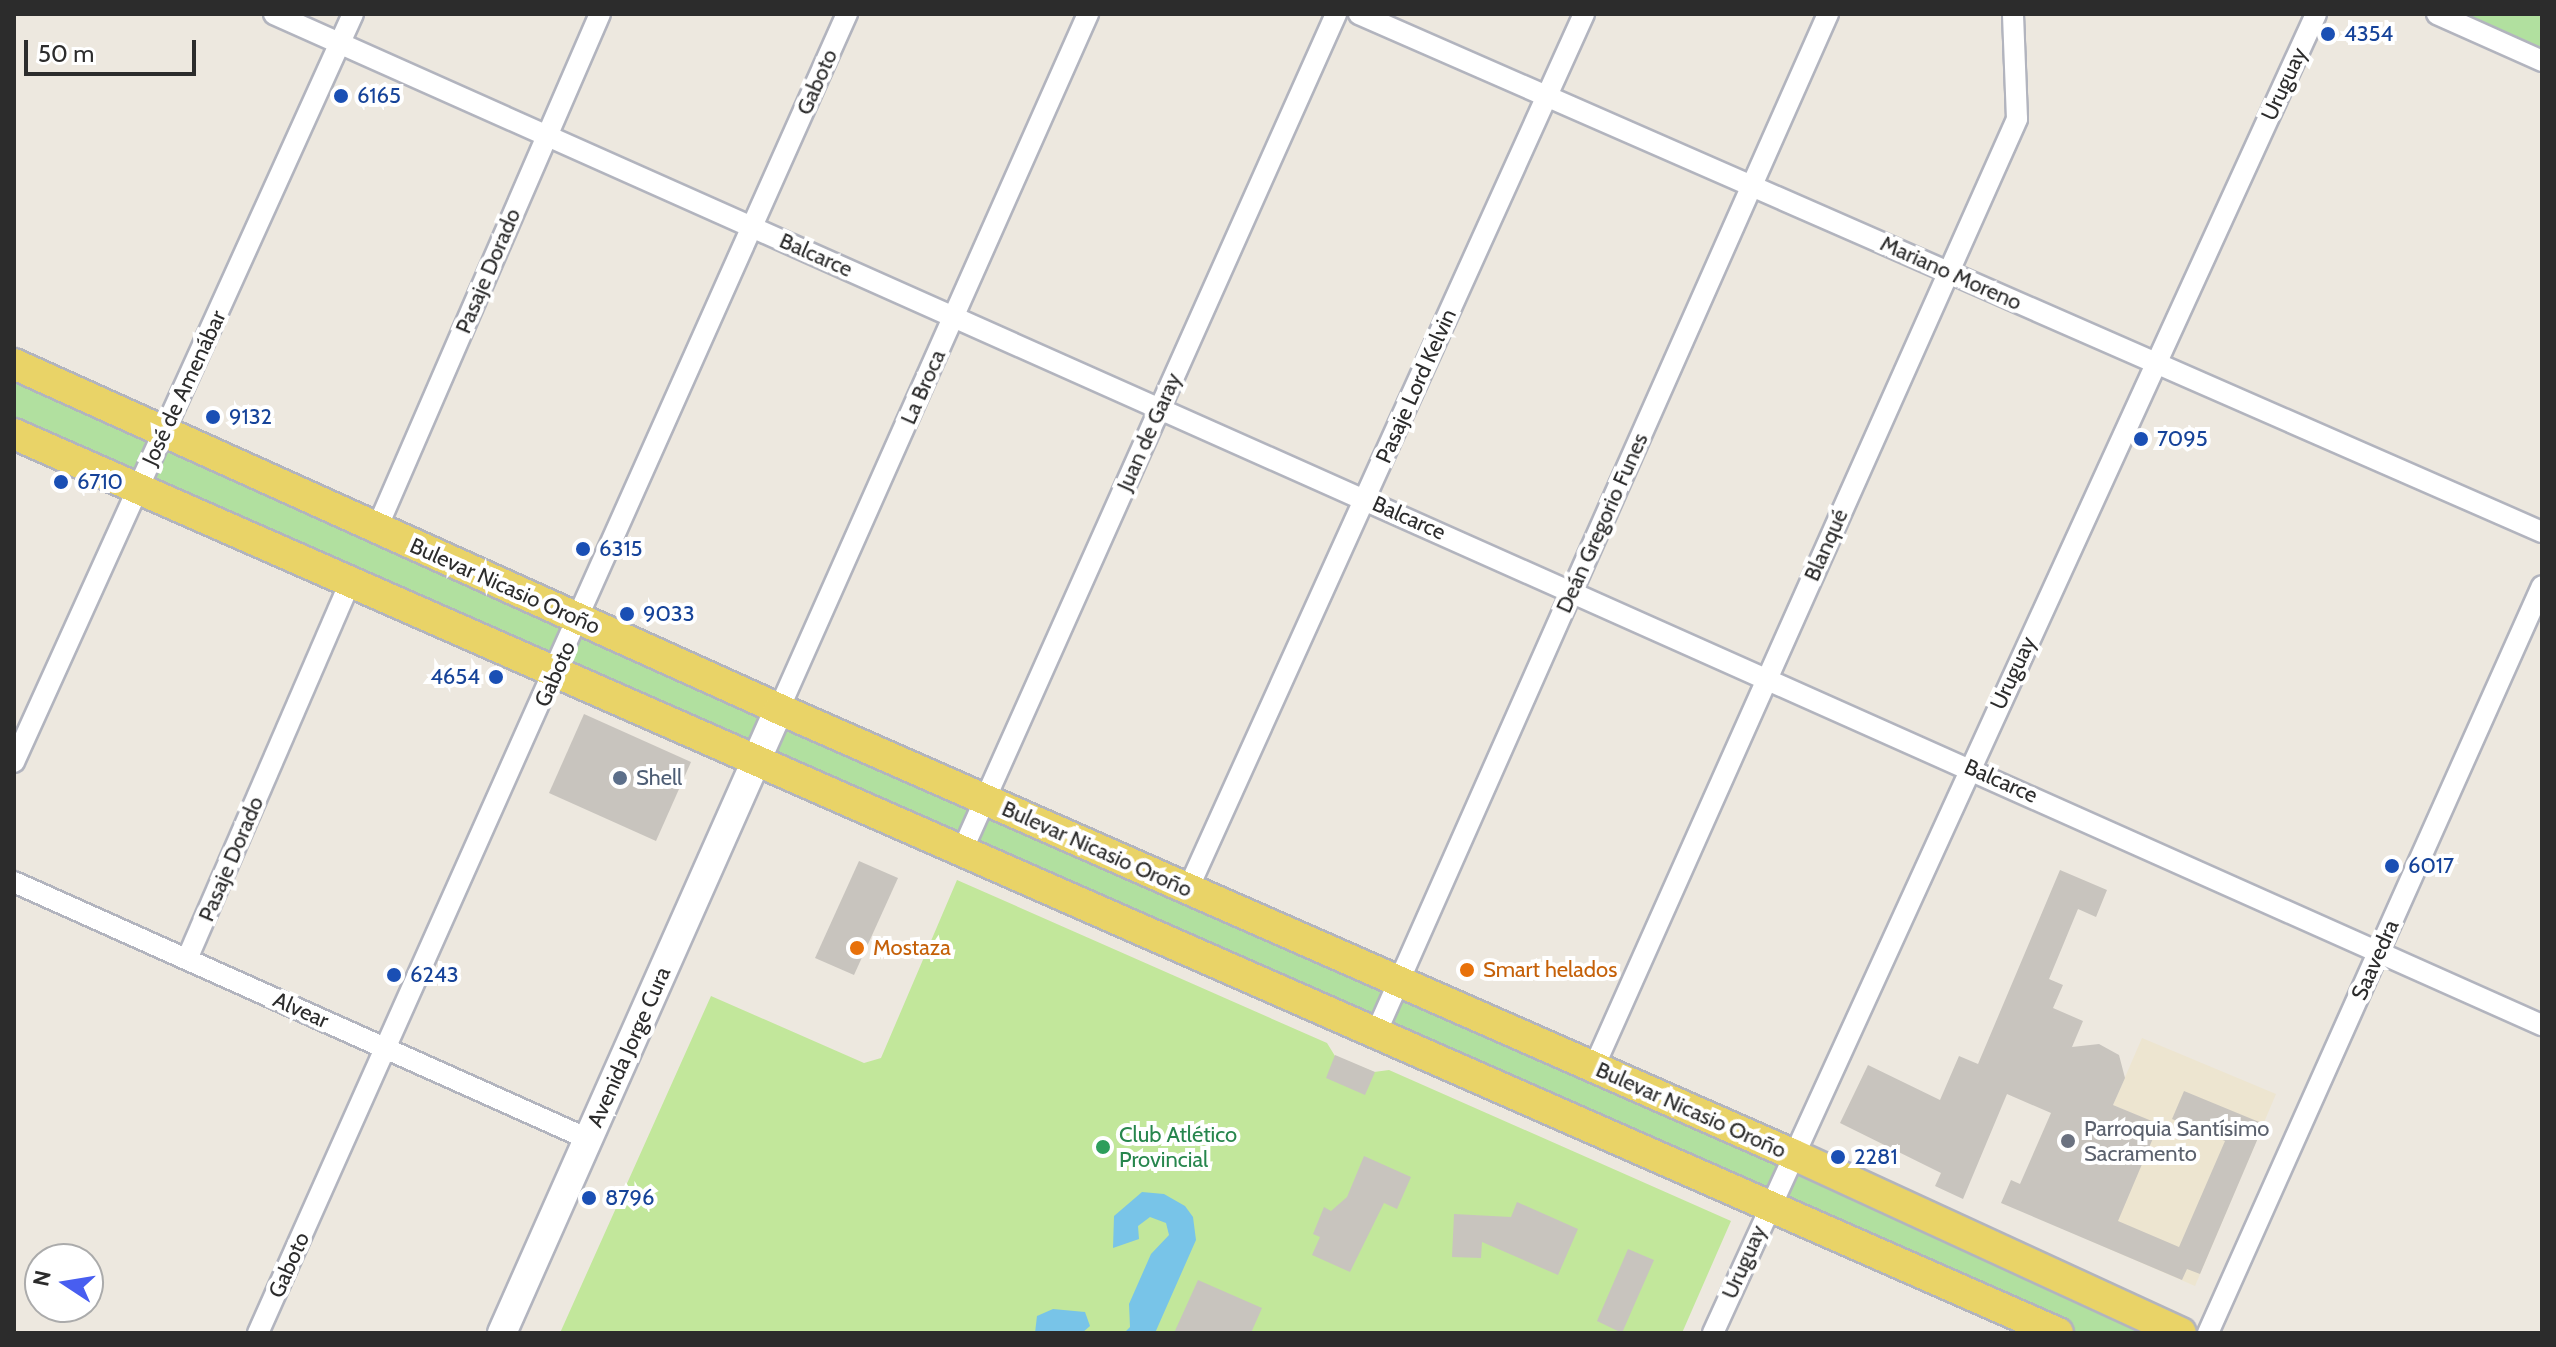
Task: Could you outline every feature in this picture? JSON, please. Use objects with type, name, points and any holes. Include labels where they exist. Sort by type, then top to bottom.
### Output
[{"type":"main road","name":"Bulevar Nicasio Oroño","points":[[14,364],[779,709],[1792,1154],[2181,1333]]},
{"type":"main road","points":[[14,434],[2058,1333]]},
{"type":"street","name":"Balcarce","points":[[274,14],[2542,1025]]},
{"type":"street","name":"José de Amenábar","points":[[14,762],[353,14]]},
{"type":"street","name":"Pasaje Dorado","points":[[377,528],[600,14]]},
{"type":"street","name":"Gaboto","points":[[258,1333],[580,619],[847,14]]},
{"type":"street","name":"La Broca","points":[[757,761],[1088,14]]},
{"type":"street","name":"Juan de Garay","points":[[962,851],[1336,14]]},
{"type":"street","name":"Mariano Moreno","points":[[1359,14],[2542,532]]},
{"type":"street","name":"Pasaje Lord Kelvin","points":[[1188,889],[1584,14]]},
{"type":"street","name":"Deán Gregorio Funes","points":[[1376,1033],[1828,14]]},
{"type":"street","name":"Blanqué","points":[[1594,1067],[2017,119],[2013,14]]},
{"type":"street","name":"Uruguay","points":[[1713,1333],[1792,1154],[2316,14]]},
{"type":"street","points":[[2437,14],[2542,61]]},
{"type":"street","name":"Pasaje Dorado","points":[[187,959],[350,582]]},
{"type":"street","name":"Saavedra","points":[[2208,1333],[2542,586]]},
{"type":"street","name":"Avenida Jorge Cura","points":[[502,1333],[757,761]]},
{"type":"street","name":"Alvear","points":[[14,882],[588,1139]]},
{"type":"shaded area","points":[[2142,1038],[2276,1094],[2195,1286],[2070,1232],[2139,1116],[2113,1105]]},
{"type":"green space","points":[[2437,14],[2542,14],[2542,61]]},
{"type":"green space","points":[[14,364],[2181,1333],[2058,1333],[14,434]]},
{"type":"green space","name":"Club Atlético Provincial","points":[[957,880],[1327,1043],[1335,1056],[1374,1072],[1389,1070],[1731,1221],[1682,1333],[560,1333],[711,996],[864,1063],[881,1058]]},
{"type":"water","points":[[1142,1192],[1164,1194],[1185,1206],[1193,1217],[1196,1240],[1155,1333],[1124,1333],[1130,1327],[1129,1304],[1151,1254],[1169,1235],[1166,1223],[1150,1217],[1138,1226],[1139,1239],[1113,1248],[1114,1216]]},
{"type":"water","points":[[1053,1309],[1085,1312],[1090,1326],[1082,1333],[1035,1333],[1037,1316]]},
{"type":"building","name":"Shell","points":[[584,714],[691,762],[656,841],[549,793]]},
{"type":"building","points":[[859,861],[898,878],[854,975],[815,958]]},
{"type":"building","points":[[2060,870],[2107,890],[2096,917],[2078,909],[2049,979],[2063,985],[2053,1008],[2083,1021],[2072,1047],[2099,1044],[2119,1055],[2125,1078],[2113,1105],[2159,1124],[2118,1221],[2179,1247],[2225,1141],[2172,1119],[2184,1091],[2264,1124],[2200,1274],[2187,1269],[2182,1280],[2001,1203],[2011,1180],[2020,1184],[2051,1113],[2007,1094],[1963,1199],[1935,1186],[1941,1173],[1840,1123],[1868,1065],[1940,1100],[1959,1056],[1978,1064]]},
{"type":"building","points":[[1335,1055],[1375,1072],[1365,1095],[1326,1078]]},
{"type":"building","points":[[1364,1156],[1411,1177],[1397,1209],[1384,1203],[1350,1272],[1312,1255],[1320,1237],[1313,1234],[1324,1207],[1331,1211],[1347,1197]]},
{"type":"building","points":[[1517,1202],[1578,1229],[1558,1275],[1482,1242],[1481,1258],[1452,1257],[1454,1214],[1511,1217]]},
{"type":"building","points":[[1628,1249],[1654,1260],[1622,1333],[1597,1321]]},
{"type":"building","points":[[1198,1280],[1262,1308],[1251,1333],[1174,1333]]},
{"type":"place","name":"4354","points":[[2328,34]]},
{"type":"place","name":"6165","points":[[341,96]]},
{"type":"place","name":"9132","points":[[213,417]]},
{"type":"place","name":"7095","points":[[2141,439]]},
{"type":"place","name":"6710","points":[[61,482]]},
{"type":"place","name":"6315","points":[[583,549]]},
{"type":"place","name":"9033","points":[[627,614]]},
{"type":"place","name":"4654","points":[[496,677]]},
{"type":"place","name":"Shell","points":[[620,778]]},
{"type":"place","name":"6017","points":[[2392,866]]},
{"type":"place","name":"Mostaza","points":[[857,948]]},
{"type":"place","name":"Smart helados","points":[[1467,970]]},
{"type":"place","name":"6243","points":[[394,975]]},
{"type":"place","name":"Parroquia Santísimo Sacramento","points":[[2068,1141]]},
{"type":"place","name":"Club Atlético Provincial","points":[[1103,1147]]},
{"type":"place","name":"2281","points":[[1838,1157]]},
{"type":"place","name":"8796","points":[[589,1198]]}]
